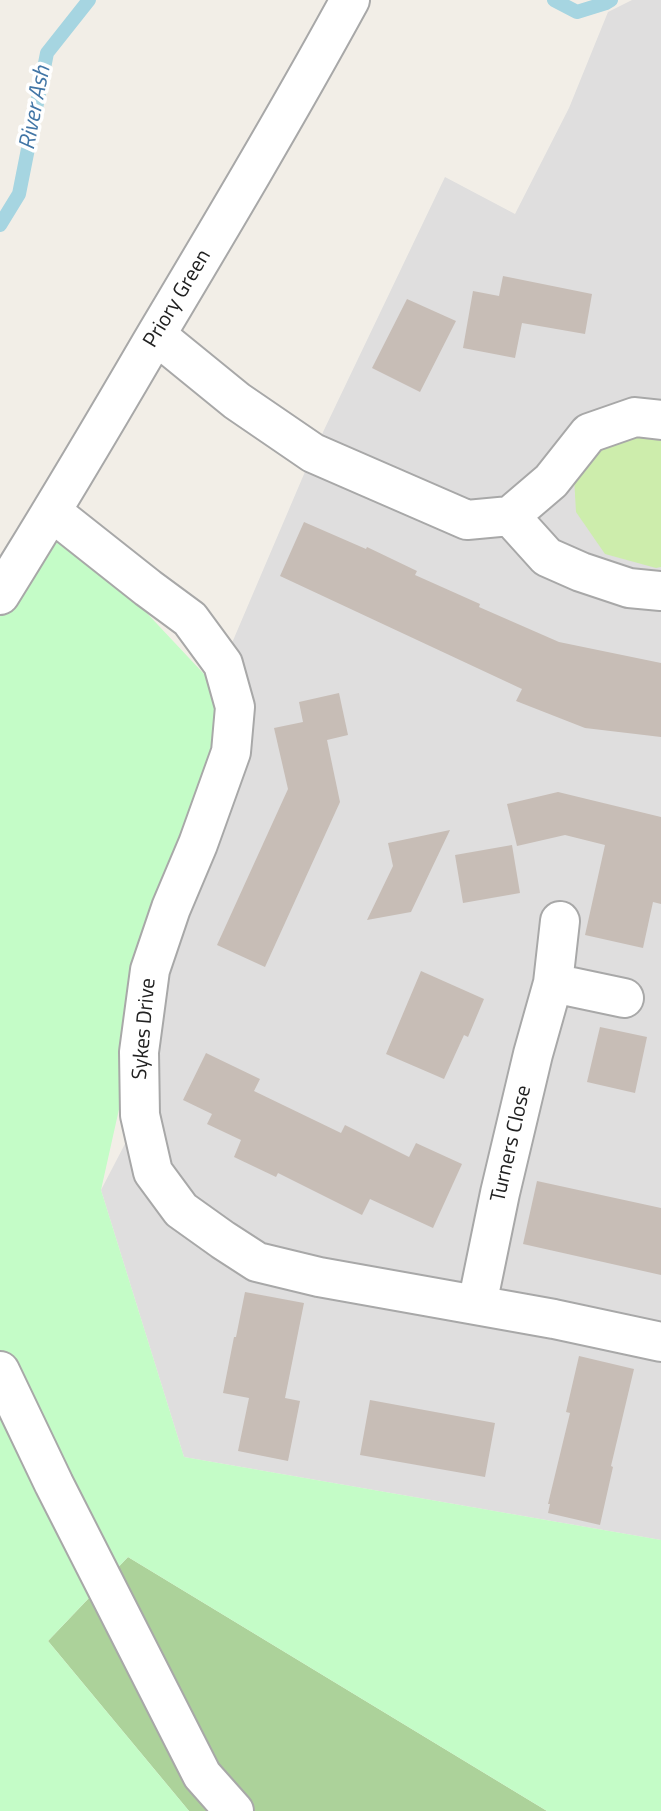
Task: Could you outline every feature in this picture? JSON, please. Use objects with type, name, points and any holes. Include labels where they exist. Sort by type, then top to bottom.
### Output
[{"type":"street","name":"Priory Green","points":[[0,595],[52,512],[296,98],[350,0]]},
{"type":"street","points":[[156,335],[237,401],[313,453],[467,520],[510,516],[551,481],[589,433],[635,417],[661,421]]},
{"type":"street","name":"Sykes Drive","points":[[52,512],[190,619],[222,664],[235,707],[231,752],[150,970],[139,1052],[141,1115],[153,1171],[181,1210],[257,1262],[319,1277],[554,1319],[661,1342]]},
{"type":"street","points":[[510,516],[547,557],[629,588],[661,591]]},
{"type":"street","name":"Turners Close","points":[[477,1305],[500,1193],[553,983],[559,921]]},
{"type":"street","points":[[553,983],[624,998]]},
{"type":"street","points":[[0,1371],[54,1484],[202,1775],[234,1811]]},
{"type":"shaded area","points":[[632,0],[661,0],[661,1540],[184,1457],[101,1190],[140,1115],[223,664],[313,453],[445,177],[515,214],[569,108],[608,12]]},
{"type":"green space","points":[[661,430],[661,567],[656,568],[605,554],[576,512],[574,477],[598,445]]},
{"type":"green space","points":[[52,512],[235,707],[150,970],[101,1190],[184,1457],[661,1540],[661,1811],[547,1811],[128,1557],[48,1641],[189,1811],[0,1811],[0,602]]},
{"type":"green space","points":[[128,1557],[547,1811],[189,1811],[48,1641]]},
{"type":"building","points":[[503,276],[592,294],[585,334],[522,323],[515,358],[463,348],[473,291],[499,296]]},
{"type":"building","points":[[407,299],[456,321],[420,392],[372,368]]},
{"type":"building","points":[[304,522],[366,549],[367,547],[417,571],[415,575],[480,604],[479,607],[559,642],[661,663],[661,737],[585,728],[516,701],[522,689],[280,576]]},
{"type":"building","points":[[339,693],[348,735],[327,740],[340,802],[265,967],[217,945],[288,789],[274,728],[303,722],[299,702]]},
{"type":"building","points":[[558,792],[661,817],[661,904],[653,902],[643,948],[585,935],[605,845],[565,835],[517,846],[507,804]]},
{"type":"building","points":[[450,830],[411,912],[367,920],[393,866],[388,843]]},
{"type":"building","points":[[512,845],[520,893],[463,903],[455,855]]},
{"type":"building","points":[[421,971],[484,999],[468,1037],[464,1035],[444,1079],[386,1054]]},
{"type":"building","points":[[600,1027],[647,1037],[635,1093],[587,1082]]},
{"type":"building","points":[[206,1053],[260,1079],[254,1091],[341,1133],[345,1125],[409,1157],[416,1143],[462,1164],[433,1228],[370,1199],[362,1215],[278,1173],[276,1177],[234,1157],[241,1140],[207,1124],[212,1114],[183,1100]]},
{"type":"building","points":[[537,1181],[661,1208],[661,1275],[523,1244]]},
{"type":"building","points":[[245,1292],[304,1303],[285,1398],[300,1401],[288,1461],[238,1451],[249,1398],[223,1393]]},
{"type":"building","points":[[579,1356],[634,1369],[600,1525],[548,1513],[570,1413],[566,1412]]},
{"type":"building","points":[[370,1400],[495,1423],[485,1477],[360,1455]]},
{"type":"waterway","name":"River Ash","points":[[0,225],[19,194],[47,53],[89,0]]},
{"type":"waterway","name":"River Ash","points":[[554,0],[577,12],[611,0]]}]
